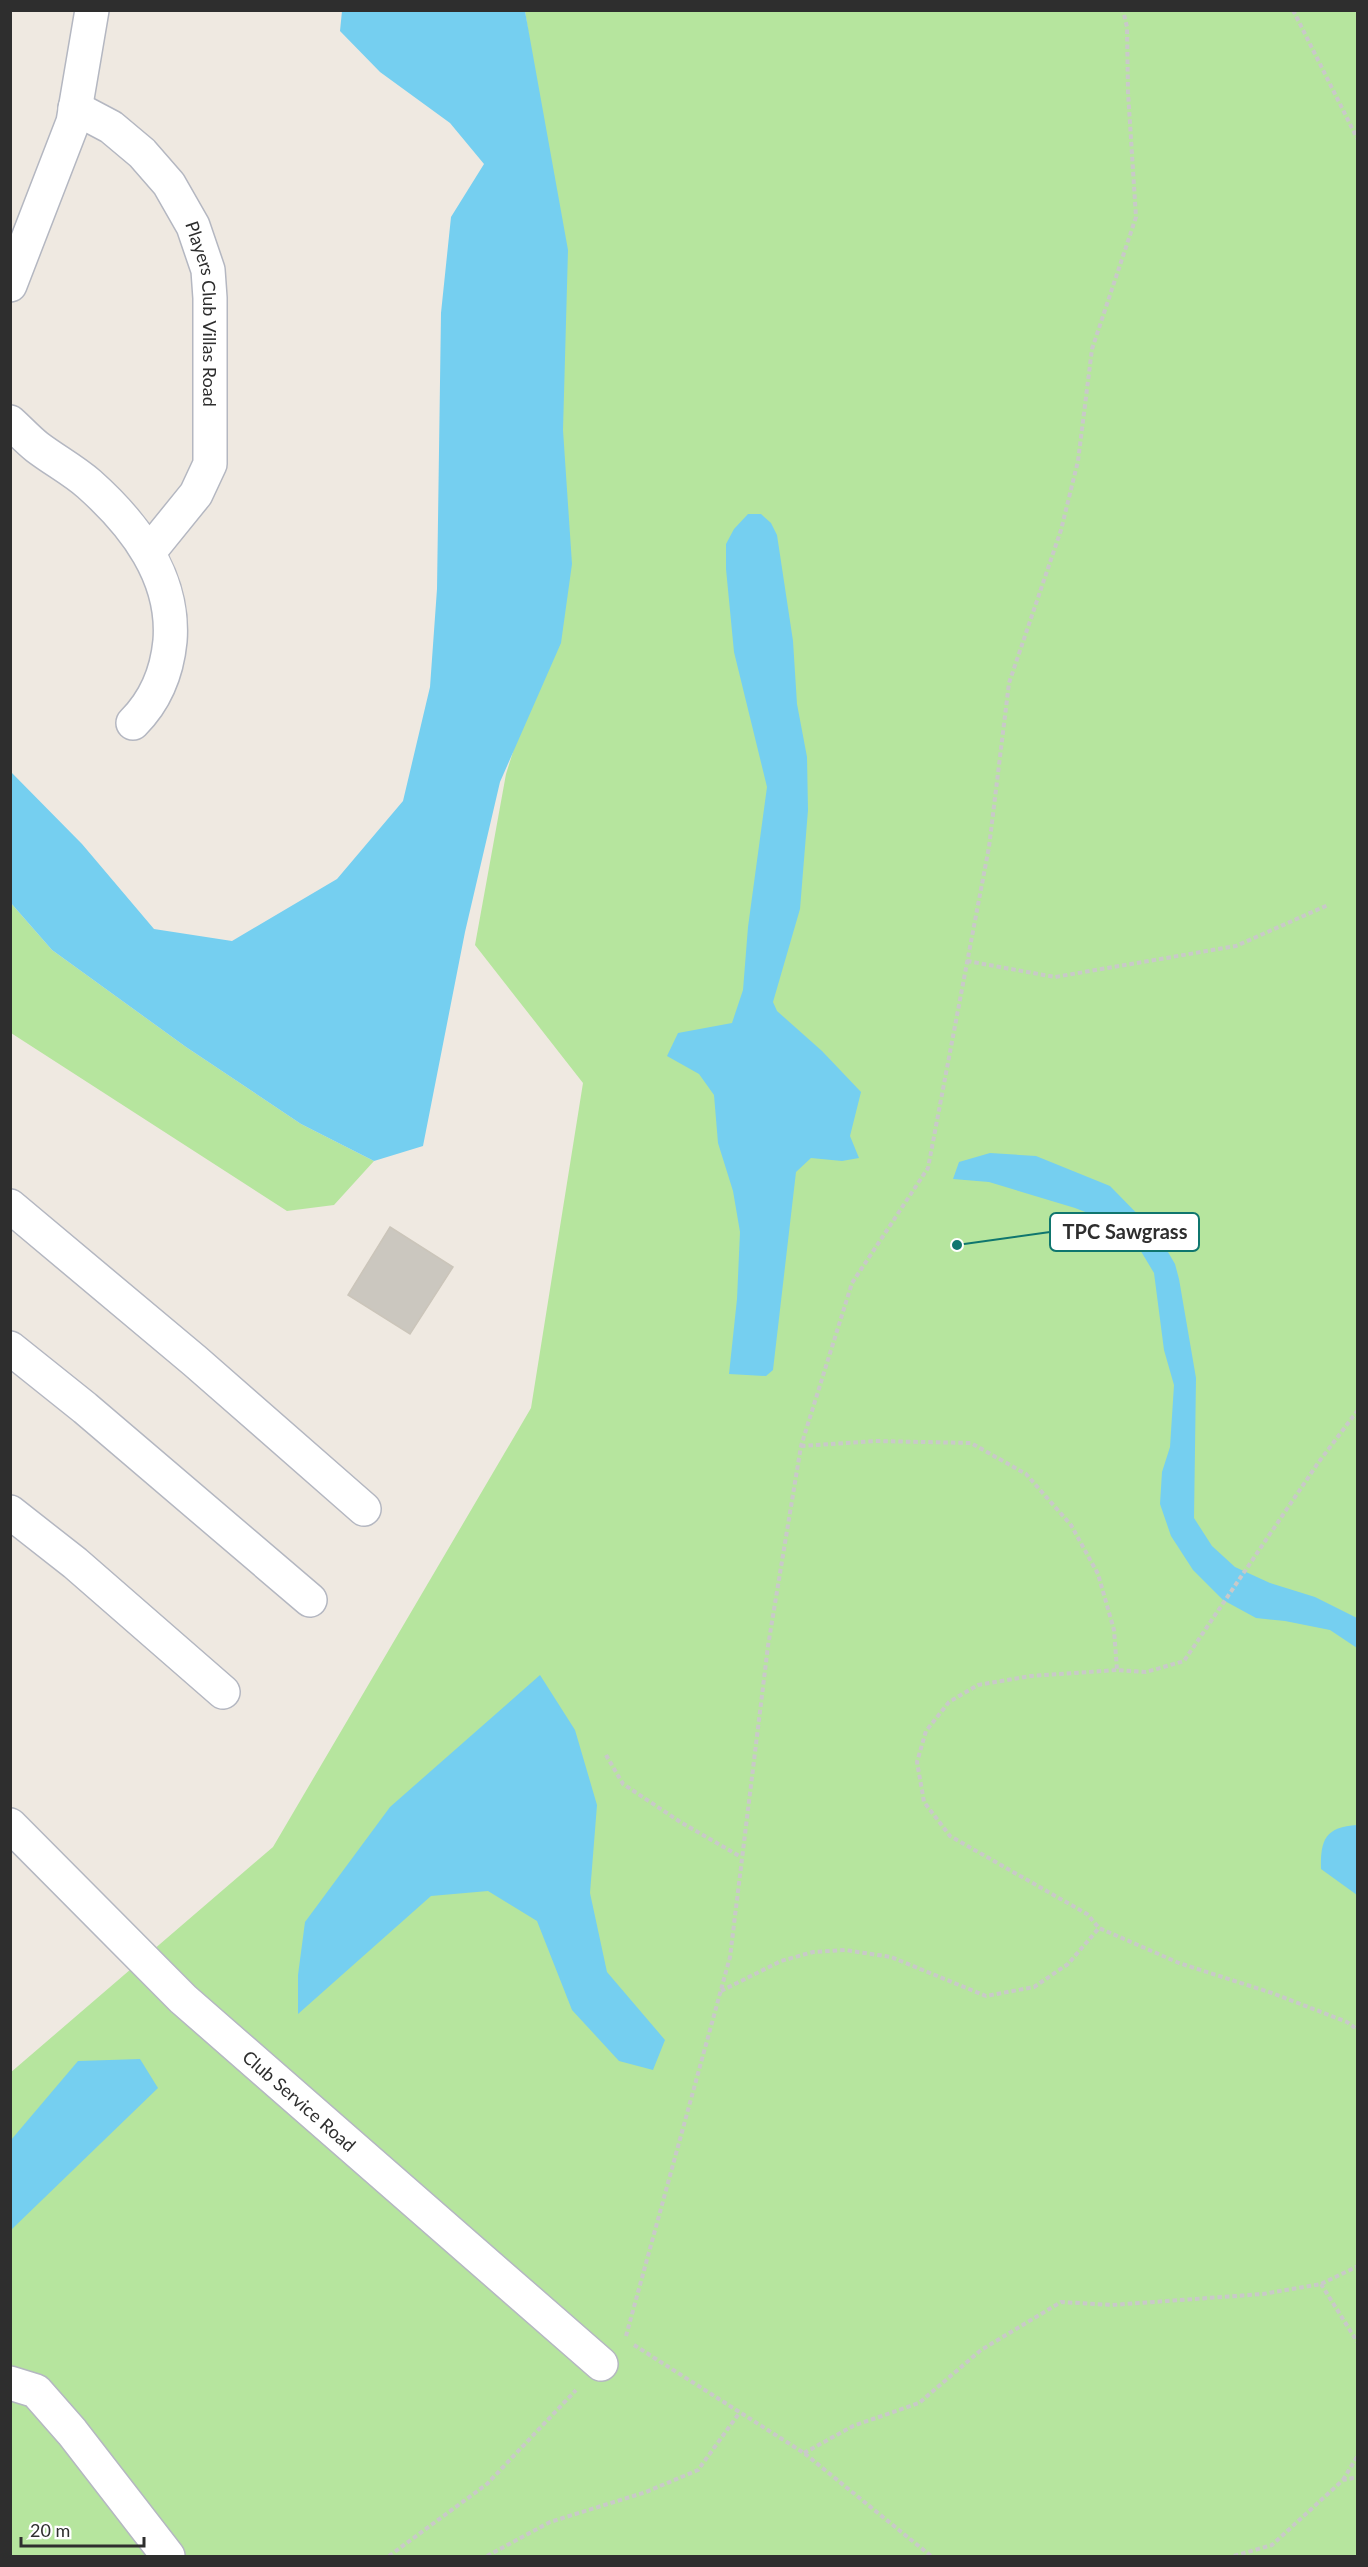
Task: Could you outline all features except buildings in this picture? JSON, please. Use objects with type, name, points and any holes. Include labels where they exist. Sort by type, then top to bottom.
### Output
[{"type":"street","points":[[10,285],[73,122],[92,10]]},
{"type":"street","name":"Players Club Villas Road","points":[[75,108],[111,127],[142,153],[169,184],[193,226],[208,270],[210,464],[196,494],[150,552]]},
{"type":"street","points":[[10,422],[35,446],[88,483],[130,525],[150,552],[168,600],[171,630],[168,658],[158,690],[133,723]]},
{"type":"street","points":[[10,1206],[195,1360],[364,1509]]},
{"type":"street","points":[[10,1348],[85,1408],[310,1600]]},
{"type":"street","points":[[10,1512],[75,1563],[223,1692]]},
{"type":"street","name":"Club Service Road","points":[[10,1825],[183,1999],[601,2364]]},
{"type":"street","points":[[10,2383],[36,2391],[72,2432],[168,2556]]},
{"type":"path","points":[[932,2556],[804,2453],[625,2340],[730,1957],[768,1646],[801,1446],[852,1283],[928,1168],[989,847],[1009,683],[1060,530],[1078,461],[1092,349],[1136,217],[1128,92],[1127,27],[1123,10]]},
{"type":"path","points":[[1293,10],[1358,140]]},
{"type":"path","points":[[967,961],[1055,978],[1236,946],[1328,905]]},
{"type":"path","points":[[1358,1410],[1318,1463],[1184,1661],[1146,1672],[1117,1670],[1030,1676],[978,1685],[949,1702],[926,1731],[916,1762],[924,1802],[950,1836],[1087,1914],[1099,1928],[1179,1963],[1272,1993],[1347,2022],[1358,2030]]},
{"type":"path","points":[[801,1446],[875,1441],[971,1443],[1026,1474],[1071,1525],[1098,1574],[1114,1630],[1117,1670]]},
{"type":"path","points":[[606,1755],[623,1785],[741,1857]]},
{"type":"path","points":[[720,1991],[781,1961],[813,1952],[845,1950],[891,1957],[986,1996],[1034,1987],[1068,1964],[1099,1928]]},
{"type":"path","points":[[804,2453],[853,2426],[919,2403],[981,2350],[1061,2302],[1112,2305],[1263,2294],[1321,2284],[1358,2266]]},
{"type":"path","points":[[1321,2284],[1358,2343]]},
{"type":"path","points":[[389,2556],[487,2484],[601,2364]]},
{"type":"path","points":[[487,2556],[550,2522],[646,2492],[698,2470],[740,2412]]},
{"type":"path","points":[[1234,2556],[1272,2545],[1343,2480],[1358,2455]]},
{"type":"path","points":[[1343,2480],[1358,2477]]},
{"type":"green space","points":[[525,11],[1357,11],[1357,2556],[11,2556],[10,2073],[273,1847],[531,1408],[583,1083],[475,945],[506,774],[535,682],[537,90]]},
{"type":"green space","points":[[10,902],[52,950],[186,1047],[301,1124],[374,1161],[334,1205],[287,1211],[11,1033]]},
{"type":"water","points":[[342,11],[525,11],[568,250],[563,430],[572,564],[561,643],[500,782],[465,932],[423,1146],[374,1161],[301,1124],[186,1047],[52,950],[10,902],[11,772],[82,844],[154,929],[232,941],[337,879],[403,801],[430,687],[437,589],[441,313],[451,217],[484,164],[450,123],[380,72],[340,31]]},
{"type":"water","points":[[748,514],[761,514],[771,523],[777,535],[793,641],[797,704],[807,757],[808,810],[800,909],[773,1002],[777,1011],[822,1051],[861,1092],[850,1136],[859,1158],[842,1161],[811,1158],[796,1172],[773,1370],[766,1376],[729,1374],[737,1299],[740,1232],[733,1191],[718,1143],[714,1095],[699,1074],[667,1056],[678,1033],[732,1023],[743,990],[748,927],[767,787],[734,652],[726,569],[726,544],[734,529]]},
{"type":"water","points":[[990,1153],[1036,1156],[1110,1186],[1158,1235],[1175,1264],[1179,1279],[1196,1378],[1194,1518],[1212,1546],[1235,1567],[1270,1583],[1315,1597],[1357,1618],[1357,1648],[1330,1630],[1256,1618],[1223,1600],[1193,1570],[1171,1536],[1160,1504],[1162,1472],[1170,1447],[1174,1385],[1164,1350],[1154,1273],[1139,1248],[1125,1233],[1106,1220],[1075,1208],[989,1182],[953,1179],[959,1162]]},
{"type":"water","points":[[540,1675],[575,1730],[597,1805],[590,1893],[607,1972],[665,2040],[653,2070],[619,2061],[572,2010],[537,1921],[488,1891],[431,1896],[298,2014],[298,1975],[305,1922],[390,1807]]},
{"type":"water","points":[[1358,1825],[1357,1895],[1321,1869],[1321,1859],[1327,1836],[1338,1828]]},
{"type":"water","points":[[140,2059],[158,2088],[11,2230],[11,2140],[78,2061]]},
{"type":"place","name":"TPC Sawgrass","points":[[957,1245]]}]
